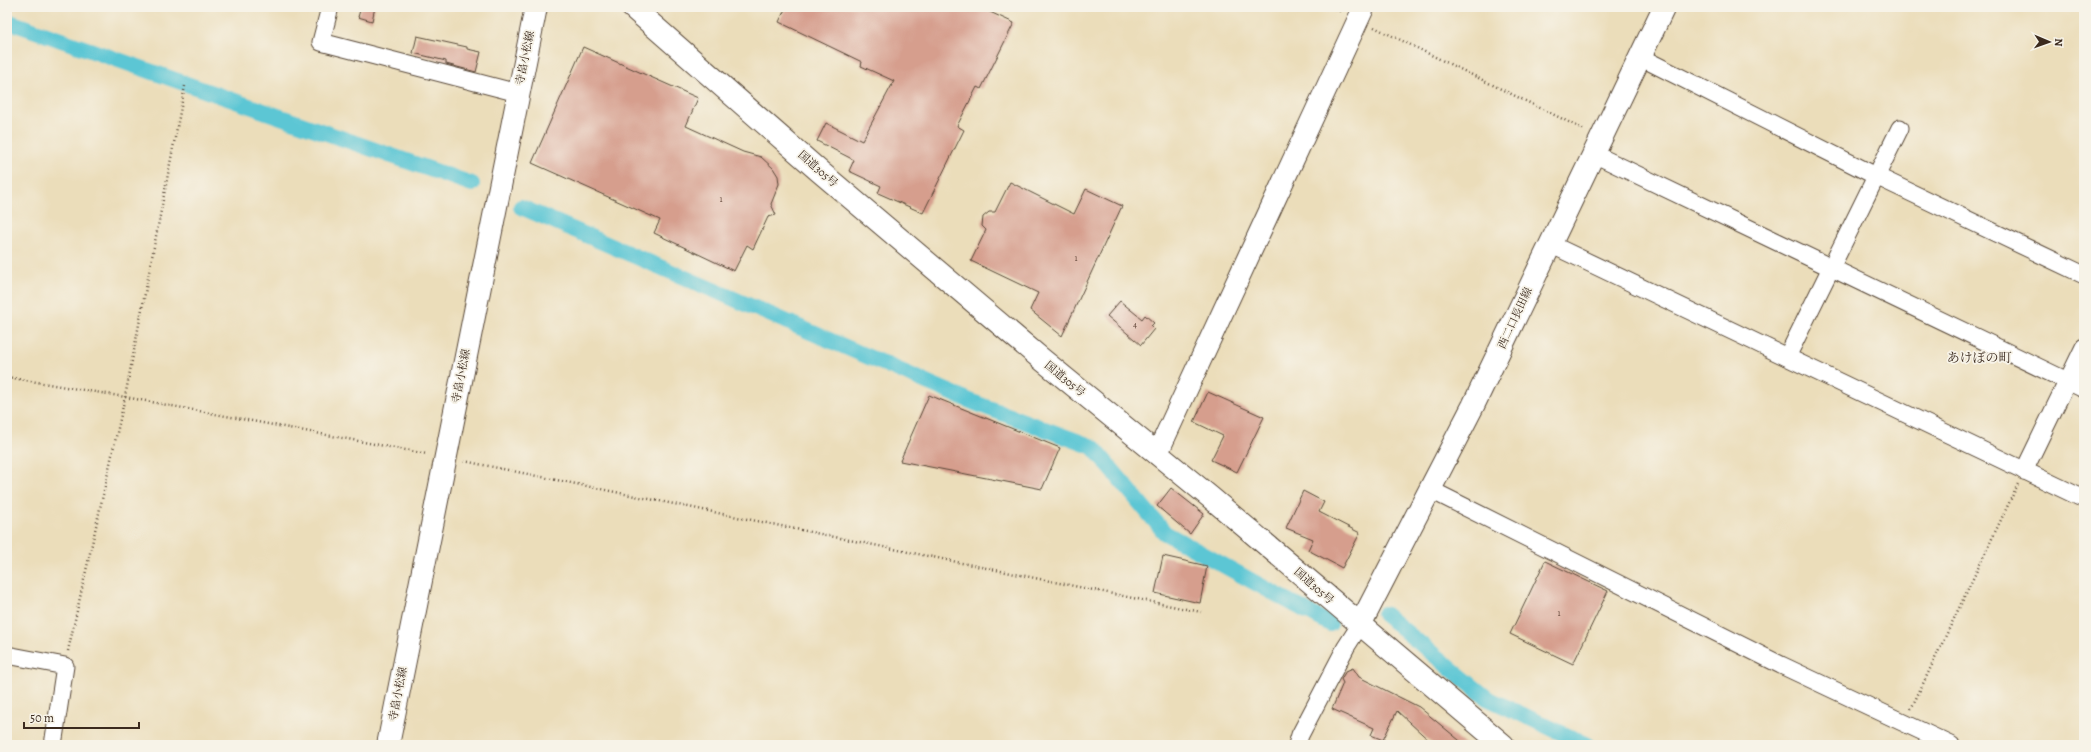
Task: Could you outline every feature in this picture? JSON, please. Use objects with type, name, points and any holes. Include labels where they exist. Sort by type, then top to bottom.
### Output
[{"type":"main road","name":"寺畠小松線","points":[[388,745],[456,460],[518,93],[536,7]]},
{"type":"main road","name":"国道305号","points":[[632,7],[818,170],[1039,357],[1158,454],[1504,745]]},
{"type":"main road","name":"西二口長田線","points":[[1360,625],[1474,406],[1664,7]]},
{"type":"street","points":[[330,7],[321,42],[518,93]]},
{"type":"street","points":[[1158,454],[1361,13]]},
{"type":"street","points":[[1640,57],[1876,176],[2084,276]]},
{"type":"street","points":[[1787,357],[1900,128]]},
{"type":"street","points":[[1598,146],[1831,268],[2084,390]]},
{"type":"street","points":[[1550,244],[2084,499]]},
{"type":"street","points":[[2024,471],[2084,347]]},
{"type":"street","points":[[1431,490],[1780,665],[1951,745]]},
{"type":"street","points":[[1297,745],[1300,735],[1332,674],[1360,625]]},
{"type":"street","points":[[7,655],[65,666],[53,745]]},
{"type":"path","points":[[1361,13],[1598,146]]},
{"type":"path","points":[[65,666],[125,397],[186,86]]},
{"type":"path","points":[[7,377],[125,397],[456,460],[1201,612]]},
{"type":"path","points":[[1904,723],[2024,471]]},
{"type":"building","points":[[361,7],[375,7],[372,21],[358,17]]},
{"type":"building","points":[[786,7],[979,7],[1014,23],[981,89],[977,87],[957,126],[964,130],[923,213],[878,193],[881,186],[849,171],[854,160],[817,141],[826,123],[862,141],[894,81],[861,66],[862,62],[779,22]]},
{"type":"building","points":[[417,36],[467,47],[467,49],[481,52],[476,72],[446,64],[446,61],[413,53]]},
{"type":"building","points":[[583,47],[698,98],[686,126],[743,152],[761,157],[773,168],[778,176],[779,184],[771,204],[776,215],[768,217],[753,249],[747,245],[734,271],[654,233],[660,220],[532,163]]},
{"type":"building","points":[[1010,182],[1074,214],[1086,189],[1122,206],[1062,336],[1030,310],[1038,293],[971,261],[986,230],[982,226],[983,217],[989,212],[995,212]]},
{"type":"building","points":[[1120,301],[1142,319],[1145,315],[1154,323],[1151,326],[1154,329],[1141,345],[1107,316]]},
{"type":"building","points":[[1208,392],[1264,417],[1237,472],[1211,460],[1223,436],[1194,422]]},
{"type":"building","points":[[929,395],[1060,448],[1042,489],[900,461]]},
{"type":"building","points":[[1171,488],[1204,514],[1190,534],[1157,506]]},
{"type":"building","points":[[1303,491],[1324,502],[1319,512],[1360,533],[1342,568],[1308,550],[1313,539],[1286,528]]},
{"type":"building","points":[[1163,556],[1207,566],[1200,603],[1155,593]]},
{"type":"building","points":[[1545,561],[1608,591],[1573,664],[1510,634]]},
{"type":"building","points":[[1353,668],[1359,677],[1419,707],[1465,745],[1434,745],[1397,711],[1383,740],[1371,735],[1374,728],[1332,709],[1343,683],[1341,679],[1346,671]]},
{"type":"waterway","points":[[7,21],[472,184]]},
{"type":"waterway","points":[[521,207],[975,403],[1093,447],[1165,533],[1330,624]]},
{"type":"waterway","points":[[1384,614],[1487,698],[1587,745]]},
{"type":"district","name":"あけぼの町","points":[[1979,357]]}]
